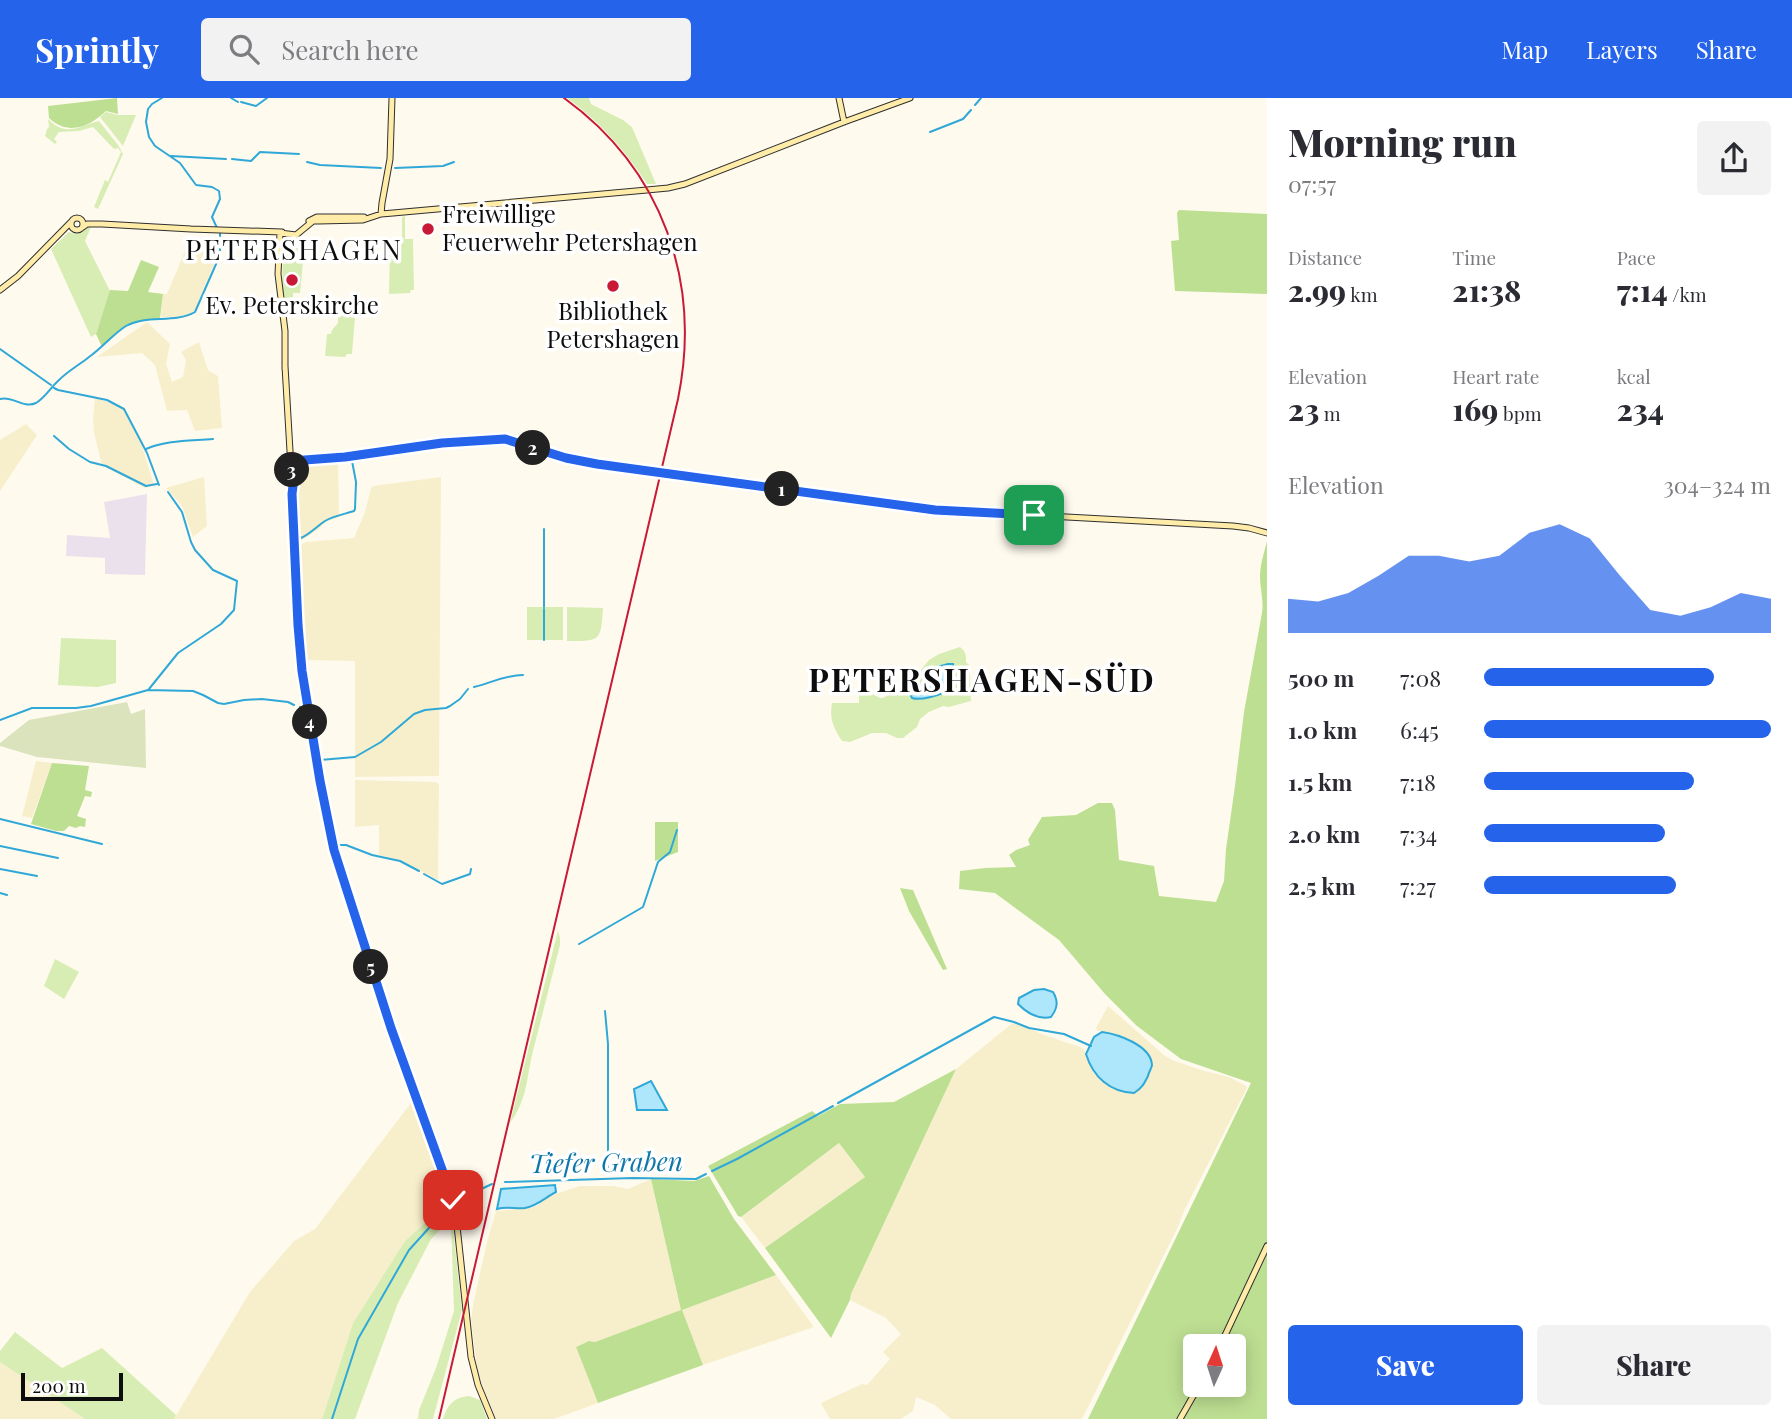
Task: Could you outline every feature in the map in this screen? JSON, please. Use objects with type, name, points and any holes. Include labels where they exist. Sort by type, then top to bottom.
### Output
[{"type":"street","points":[[382,214],[390,159],[391,98]]},
{"type":"street","points":[[839,98],[844,121]]},
{"type":"street","points":[[0,290],[76,218],[82,223],[292,235],[298,234],[313,221],[356,221],[382,214],[674,187],[910,98]]},
{"type":"street","points":[[71,222],[73,230]]},
{"type":"street","points":[[59,235],[69,229],[79,230],[82,223]]},
{"type":"street","points":[[280,233],[278,274],[285,331],[298,625],[302,671],[320,781],[334,850],[391,1028],[455,1207],[472,1364],[492,1419]]},
{"type":"street","points":[[291,464],[442,443],[505,439],[566,458],[597,464],[935,510],[1233,526],[1267,533]]},
{"type":"street","points":[[1226,1334],[1267,1246]]},
{"type":"street","points":[[1180,1419],[1193,1397]]},
{"type":"shaded area","points":[[188,244],[219,247],[219,252],[195,310],[188,315],[161,317],[163,294],[167,294]]},
{"type":"shaded area","points":[[147,322],[170,344],[166,364],[172,382],[183,377],[186,360],[181,352],[199,342],[208,370],[218,376],[222,428],[195,431],[187,410],[167,411],[155,365],[142,353],[97,357]]},
{"type":"shaded area","points":[[95,398],[124,410],[142,446],[154,485],[145,488],[102,465],[94,433]]},
{"type":"shaded area","points":[[26,424],[37,435],[0,491],[0,440]]},
{"type":"shaded area","points":[[338,461],[339,517],[325,522],[299,542],[294,464]]},
{"type":"shaded area","points":[[204,477],[207,526],[193,537],[182,506],[166,488]]},
{"type":"shaded area","points":[[441,477],[439,776],[355,777],[355,661],[305,660],[298,546],[306,542],[354,538],[373,486]]},
{"type":"shaded area","points":[[147,494],[145,575],[105,574],[105,558],[66,556],[67,535],[110,538],[104,502]]},
{"type":"shaded area","points":[[36,761],[52,763],[32,818],[22,816]]},
{"type":"shaded area","points":[[355,780],[439,784],[438,880],[400,860],[379,855],[379,825],[355,827]]},
{"type":"shaded area","points":[[1108,1006],[1172,1060],[1229,1077],[1247,1088],[1082,1419],[951,1419],[935,1405],[916,1397],[913,1411],[901,1419],[830,1419],[821,1403],[862,1384],[867,1385],[890,1359],[883,1352],[901,1334],[886,1318],[850,1300],[851,1294],[956,1069],[1014,1022],[1080,1047],[1085,1051],[1097,1077],[1143,1087],[1152,1064],[1141,1048],[1117,1034],[1098,1031],[1096,1028]]},
{"type":"shaded area","points":[[414,1099],[446,1204],[405,1241],[353,1323],[322,1419],[174,1419],[250,1292],[294,1241],[315,1229]]},
{"type":"shaded area","points":[[839,1143],[865,1177],[765,1248],[741,1217]]},
{"type":"shaded area","points":[[651,1179],[681,1310],[776,1275],[814,1327],[703,1365],[681,1311],[576,1347],[598,1403],[554,1419],[496,1419],[477,1367],[471,1320],[496,1211],[531,1208],[546,1197],[580,1186],[628,1189]]},
{"type":"shaded area","points":[[0,1362],[85,1419],[0,1419]]},
{"type":"green space","points":[[117,98],[118,114],[106,111],[86,125],[64,127],[49,118],[48,106]]},
{"type":"green space","points":[[567,98],[589,98],[591,104],[632,127],[656,184],[647,184],[611,137]]},
{"type":"green space","points":[[106,112],[136,115],[123,146],[100,117]]},
{"type":"green space","points":[[48,119],[67,129],[99,121],[123,154],[98,209],[94,207],[121,152],[118,148],[114,149],[93,127],[59,132],[54,139],[57,142],[55,144],[45,136],[49,127]]},
{"type":"green space","points":[[1179,210],[1267,214],[1267,294],[1175,291],[1171,241],[1179,240]]},
{"type":"green space","points":[[405,216],[405,239],[413,239],[414,290],[410,293],[389,294],[390,245],[402,244],[402,217]]},
{"type":"green space","points":[[85,226],[91,227],[85,241],[110,291],[96,334],[91,337],[51,249],[69,232],[75,234],[71,230],[78,232]]},
{"type":"green space","points":[[301,239],[305,241],[300,293],[293,293],[293,306],[284,306],[283,254],[290,249],[292,251],[288,252],[288,257],[297,256],[295,248],[303,252]]},
{"type":"green space","points":[[141,260],[159,267],[148,292],[163,294],[160,318],[128,324],[102,347],[96,334],[110,290],[128,291]]},
{"type":"green space","points":[[341,315],[355,317],[352,354],[345,357],[325,356],[327,334],[331,334]]},
{"type":"green space","points":[[1267,541],[1267,1419],[1088,1419],[1251,1083],[1181,1059],[1137,1026],[1105,994],[1059,940],[995,893],[959,889],[960,871],[1016,867],[1009,855],[1030,845],[1028,840],[1042,817],[1076,815],[1098,803],[1112,803],[1115,810],[1119,860],[1154,866],[1159,896],[1216,902],[1224,881],[1244,712],[1262,613],[1261,564]]},
{"type":"green space","points":[[527,607],[563,607],[563,640],[527,640]]},
{"type":"green space","points":[[567,607],[603,608],[597,637],[586,641],[567,641]]},
{"type":"green space","points":[[61,638],[116,640],[116,683],[98,687],[58,685]]},
{"type":"green space","points":[[960,647],[965,652],[969,665],[971,701],[943,706],[929,712],[920,719],[917,727],[903,738],[886,733],[872,733],[850,742],[842,741],[833,724],[832,703],[859,703],[859,687],[883,698],[912,681],[929,660]]},
{"type":"green space","points":[[127,702],[131,714],[145,709],[146,768],[37,757],[0,746],[0,743],[29,720]]},
{"type":"green space","points":[[52,763],[89,766],[85,790],[92,792],[91,797],[85,796],[77,816],[86,819],[85,827],[69,826],[64,831],[56,831],[31,824]]},
{"type":"green space","points":[[655,822],[678,822],[678,852],[655,861]]},
{"type":"green space","points":[[900,888],[913,890],[947,969],[943,970],[909,911]]},
{"type":"green space","points":[[558,930],[560,945],[526,1088],[510,1123]]},
{"type":"green space","points":[[55,959],[79,972],[64,999],[44,986]]},
{"type":"green space","points":[[956,1069],[831,1338],[765,1248],[865,1177],[839,1143],[741,1217],[708,1166],[812,1111],[818,1116],[840,1104],[894,1102]]},
{"type":"green space","points":[[709,1176],[734,1219],[776,1275],[682,1310],[703,1365],[598,1403],[576,1347],[681,1310],[651,1179],[694,1181]]},
{"type":"green space","points":[[446,1204],[452,1218],[462,1310],[433,1419],[418,1419],[454,1311],[451,1222],[431,1239],[398,1303],[355,1419],[322,1419],[353,1323],[405,1241]]},
{"type":"green space","points":[[15,1332],[62,1368],[102,1348],[176,1415],[174,1419],[85,1419],[0,1362],[0,1351]]},
{"type":"green space","points":[[469,1396],[480,1400],[487,1419],[443,1419],[452,1403]]},
{"type":"water","points":[[953,664],[954,671],[949,691],[925,698],[912,698],[910,694],[928,680],[933,668]]},
{"type":"water","points":[[1034,990],[1053,992],[1057,1002],[1051,1017],[1033,1015],[1018,1004],[1019,998]]},
{"type":"water","points":[[1102,1032],[1140,1046],[1150,1058],[1152,1065],[1148,1076],[1134,1093],[1117,1090],[1104,1082],[1093,1070],[1086,1054],[1094,1037]]},
{"type":"water","points":[[651,1081],[667,1110],[637,1110],[634,1089]]},
{"type":"water","points":[[555,1185],[556,1192],[534,1205],[497,1209],[501,1189]]},
{"type":"waterway","points":[[162,98],[148,109],[146,122],[149,137],[155,146],[180,163],[196,185],[212,187],[219,191],[220,199],[212,217],[217,228]]},
{"type":"waterway","points":[[231,98],[238,102]]},
{"type":"waterway","points":[[241,102],[256,106],[267,98]]},
{"type":"waterway","points":[[975,105],[981,98]]},
{"type":"waterway","points":[[930,132],[963,119],[971,110]]},
{"type":"waterway","points":[[232,159],[251,161],[260,152],[299,154]]},
{"type":"waterway","points":[[171,156],[226,159]]},
{"type":"waterway","points":[[307,162],[381,168]]},
{"type":"waterway","points":[[395,168],[443,166],[454,162]]},
{"type":"waterway","points":[[0,399],[36,403],[62,377],[126,326],[143,320],[178,318],[195,312],[220,255],[220,233]]},
{"type":"waterway","points":[[0,349],[51,385]]},
{"type":"waterway","points":[[54,388],[107,400],[124,409],[147,453],[159,485]]},
{"type":"waterway","points":[[54,436],[90,462],[106,466],[146,486],[157,484]]},
{"type":"waterway","points":[[146,449],[171,442],[213,439]]},
{"type":"waterway","points":[[409,453],[426,450]]},
{"type":"waterway","points":[[383,456],[404,453]]},
{"type":"waterway","points":[[362,459],[377,457]]},
{"type":"waterway","points":[[299,539],[328,519],[354,511],[356,482],[352,461],[357,460]]},
{"type":"waterway","points":[[149,689],[178,653],[221,624],[234,610],[237,581],[213,570],[195,550],[182,512],[168,492]]},
{"type":"waterway","points":[[544,529],[544,607]]},
{"type":"waterway","points":[[544,609],[544,640]]},
{"type":"waterway","points":[[474,687],[523,675]]},
{"type":"waterway","points":[[318,748],[320,760],[355,757],[381,742],[414,714],[446,708],[460,699],[468,689]]},
{"type":"waterway","points":[[0,720],[32,708],[91,706],[148,690],[193,691],[224,704],[262,699],[294,705]]},
{"type":"waterway","points":[[300,707],[305,713]]},
{"type":"waterway","points":[[0,819],[102,844]]},
{"type":"waterway","points":[[579,944],[643,907],[658,862],[670,852],[677,830]]},
{"type":"waterway","points":[[337,845],[346,845],[372,855],[400,861],[419,871]]},
{"type":"waterway","points":[[0,846],[58,858]]},
{"type":"waterway","points":[[0,869],[37,876]]},
{"type":"waterway","points":[[424,874],[442,884],[470,874],[471,869]]},
{"type":"waterway","points":[[0,893],[7,895]]},
{"type":"waterway","points":[[605,1011],[608,1044],[608,1170]]},
{"type":"waterway","name":"Tiefer Graben","points":[[838,1103],[994,1017],[1029,1028],[1064,1034],[1091,1046]]},
{"type":"waterway","name":"Tiefer Graben","points":[[712,1171],[833,1106]]},
{"type":"waterway","name":"Tiefer Graben","points":[[505,1182],[696,1179],[706,1174]]},
{"type":"waterway","name":"Tiefer Graben","points":[[462,1198],[492,1184]]},
{"type":"waterway","name":"Tiefer Graben","points":[[332,1419],[358,1339],[409,1250],[448,1207]]},
{"type":"railway","points":[[439,1419],[678,399],[684,355],[684,312],[678,271],[667,231],[649,193],[627,158],[598,126],[564,98]]},
{"type":"place","name":"Freiwillige Feuerwehr Petershagen","points":[[428,229]]},
{"type":"place","name":"Ev. Peterskirche","points":[[292,280]]},
{"type":"place","name":"Bibliothek Petershagen","points":[[613,286]]},
{"type":"district","name":"PETERSHAGEN","points":[[294,250]]},
{"type":"district","name":"PETERSHAGEN-SÜD","points":[[982,681]]},
{"type":"route","points":[[453,1200],[391,1028],[334,850],[320,781],[300,651],[292,494],[294,475],[291,461],[345,457],[442,443],[505,439],[566,458],[597,464],[935,510],[1034,515]]}]
